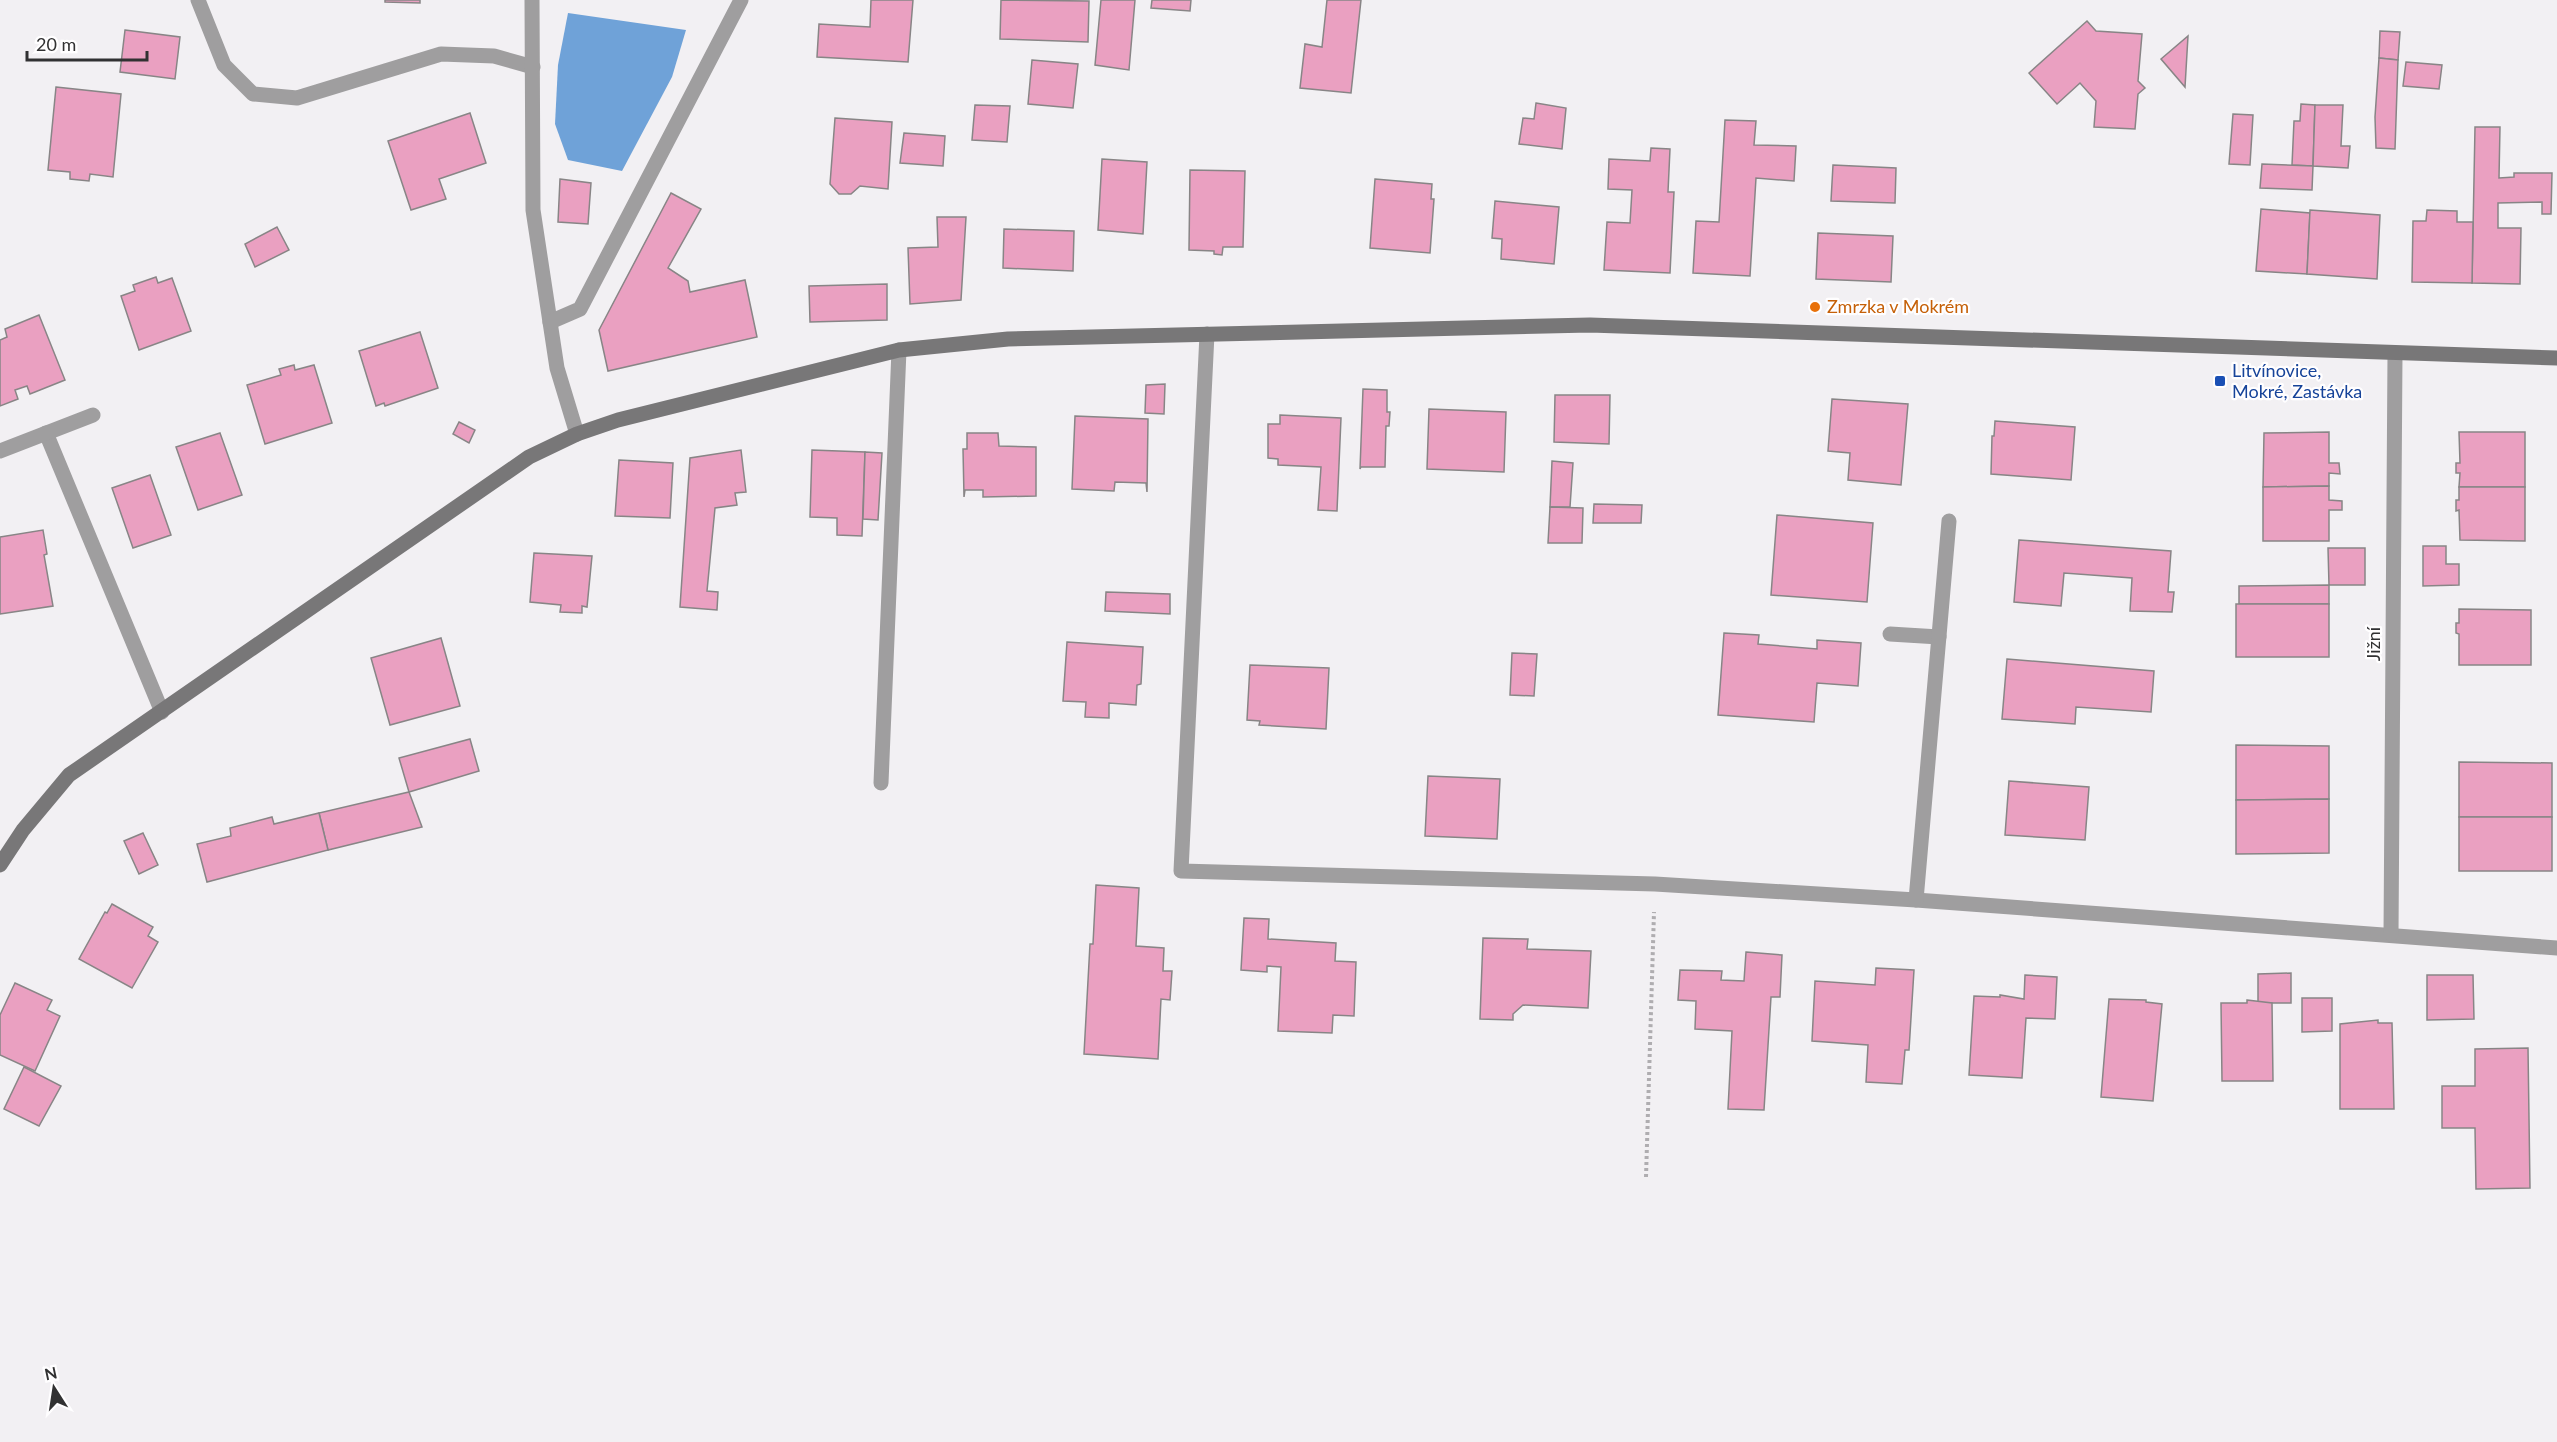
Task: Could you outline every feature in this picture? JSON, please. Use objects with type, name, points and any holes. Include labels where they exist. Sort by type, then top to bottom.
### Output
[{"type":"street","points":[[198,0],[224,65],[253,94],[297,98],[441,54],[494,56],[533,67]]},
{"type":"street","points":[[532,0],[534,210],[557,368],[577,434]]},
{"type":"street","points":[[550,322],[580,309],[741,0]]},
{"type":"street","points":[[0,865],[24,830],[69,775],[529,457],[577,434],[618,420],[899,350],[1008,339],[1590,325],[2557,358]]},
{"type":"street","points":[[1207,334],[1181,871],[1655,884],[1916,900],[2557,948]]},
{"type":"street","points":[[881,783],[899,350]]},
{"type":"street","name":"Jižní","points":[[2391,934],[2395,354]]},
{"type":"street","points":[[0,451],[93,415]]},
{"type":"street","points":[[46,433],[162,712]]},
{"type":"street","points":[[1916,900],[1949,522]]},
{"type":"street","points":[[1890,634],[1939,637]]},
{"type":"path","points":[[1646,1177],[1655,884]]},
{"type":"water","points":[[568,13],[686,30],[672,77],[622,171],[568,160],[555,124],[558,65]]},
{"type":"building","points":[[385,0],[420,0],[420,3],[385,2]]},
{"type":"building","points":[[871,0],[913,0],[908,62],[817,57],[819,24],[870,27]]},
{"type":"building","points":[[1001,0],[1089,1],[1088,42],[1000,39]]},
{"type":"building","points":[[1101,0],[1135,0],[1129,70],[1095,65]]},
{"type":"building","points":[[1152,0],[1191,0],[1190,11],[1151,8]]},
{"type":"building","points":[[1327,0],[1361,0],[1351,93],[1300,88],[1305,44],[1322,47]]},
{"type":"building","points":[[2087,21],[2096,31],[2142,34],[2138,81],[2145,88],[2138,94],[2135,129],[2094,127],[2096,101],[2080,83],[2057,104],[2029,73]]},
{"type":"building","points":[[125,30],[180,37],[175,79],[120,72]]},
{"type":"building","points":[[2380,31],[2400,32],[2398,60],[2379,58]]},
{"type":"building","points":[[2188,36],[2185,87],[2161,59]]},
{"type":"building","points":[[2379,58],[2398,60],[2395,149],[2376,148],[2375,117]]},
{"type":"building","points":[[1032,60],[1078,64],[1073,108],[1028,104]]},
{"type":"building","points":[[2406,62],[2442,65],[2439,89],[2403,86]]},
{"type":"building","points":[[56,87],[121,94],[113,177],[90,174],[89,181],[70,179],[70,172],[48,170]]},
{"type":"building","points":[[1536,103],[1566,108],[1562,149],[1519,144],[1523,118],[1534,119]]},
{"type":"building","points":[[2301,104],[2315,105],[2313,166],[2292,165],[2294,121],[2300,121]]},
{"type":"building","points":[[975,105],[1010,106],[1007,142],[972,140]]},
{"type":"building","points":[[2315,105],[2343,105],[2341,146],[2350,146],[2348,168],[2313,166]]},
{"type":"building","points":[[470,113],[486,163],[439,179],[446,199],[411,210],[388,141]]},
{"type":"building","points":[[2233,114],[2253,115],[2250,165],[2229,164]]},
{"type":"building","points":[[835,118],[892,122],[888,189],[860,186],[851,194],[839,194],[830,184]]},
{"type":"building","points":[[1725,120],[1756,121],[1754,145],[1796,146],[1794,181],[1756,178],[1750,276],[1693,273],[1696,221],[1719,222]]},
{"type":"building","points":[[2475,127],[2500,127],[2499,178],[2514,177],[2514,173],[2552,173],[2551,214],[2542,214],[2542,202],[2498,203],[2498,228],[2521,228],[2520,284],[2472,283]]},
{"type":"building","points":[[904,133],[945,136],[943,166],[900,163]]},
{"type":"building","points":[[1651,148],[1670,149],[1668,192],[1674,192],[1670,273],[1604,270],[1607,222],[1630,223],[1632,190],[1608,189],[1609,159],[1650,161]]},
{"type":"building","points":[[1102,159],[1147,162],[1143,234],[1098,230]]},
{"type":"building","points":[[2262,164],[2313,166],[2312,190],[2260,188]]},
{"type":"building","points":[[1833,165],[1896,168],[1895,203],[1831,201]]},
{"type":"building","points":[[1190,170],[1245,171],[1243,247],[1223,247],[1222,255],[1214,254],[1214,251],[1189,250]]},
{"type":"building","points":[[560,179],[591,183],[588,224],[558,222]]},
{"type":"building","points":[[1375,179],[1432,184],[1431,199],[1434,199],[1430,253],[1370,248]]},
{"type":"building","points":[[671,193],[701,209],[668,268],[688,281],[690,292],[745,280],[757,337],[608,371],[599,330]]},
{"type":"building","points":[[1495,201],[1559,207],[1554,264],[1501,259],[1502,239],[1492,238]]},
{"type":"building","points":[[2261,209],[2310,213],[2307,274],[2256,271]]},
{"type":"building","points":[[2310,210],[2380,215],[2377,279],[2307,274]]},
{"type":"building","points":[[2427,210],[2457,211],[2457,222],[2473,222],[2472,283],[2412,282],[2413,221],[2426,221]]},
{"type":"building","points":[[937,217],[966,217],[961,300],[910,304],[908,248],[938,247]]},
{"type":"building","points":[[277,227],[289,250],[255,267],[245,244]]},
{"type":"building","points":[[1004,229],[1074,231],[1073,271],[1003,268]]},
{"type":"building","points":[[1818,233],[1893,236],[1891,282],[1816,279]]},
{"type":"building","points":[[156,277],[158,283],[172,278],[191,331],[139,350],[121,296],[135,291],[133,285]]},
{"type":"building","points":[[887,284],[887,320],[810,322],[809,286]]},
{"type":"building","points":[[39,315],[65,380],[30,394],[27,386],[15,390],[18,399],[0,406],[0,340],[7,337],[5,329]]},
{"type":"building","points":[[420,332],[438,388],[385,406],[384,403],[376,406],[359,351]]},
{"type":"building","points":[[294,365],[295,370],[314,365],[332,423],[265,444],[247,385],[281,375],[279,369]]},
{"type":"building","points":[[1165,384],[1164,414],[1145,413],[1146,385]]},
{"type":"building","points":[[1363,389],[1387,390],[1387,412],[1390,412],[1389,426],[1386,426],[1385,467],[1361,467],[1360,469]]},
{"type":"building","points":[[1555,395],[1610,395],[1609,444],[1554,442]]},
{"type":"building","points":[[1832,399],[1908,404],[1901,485],[1848,480],[1850,453],[1828,451]]},
{"type":"building","points":[[1429,409],[1506,412],[1504,472],[1427,469]]},
{"type":"building","points":[[1280,415],[1341,418],[1337,511],[1318,510],[1321,467],[1278,465],[1278,459],[1268,458],[1268,424],[1280,424]]},
{"type":"building","points":[[1075,416],[1148,419],[1147,492],[1146,483],[1115,482],[1114,491],[1072,489]]},
{"type":"building","points":[[1995,421],[2075,427],[2071,480],[1991,474],[1992,436],[1994,436]]},
{"type":"building","points":[[459,422],[475,430],[469,443],[453,434]]},
{"type":"building","points":[[2329,432],[2329,463],[2339,463],[2340,474],[2329,473],[2329,486],[2263,487],[2264,433]]},
{"type":"building","points":[[2459,432],[2525,432],[2525,487],[2459,487],[2460,473],[2456,473],[2456,463],[2460,463]]},
{"type":"building","points":[[220,433],[242,495],[198,510],[176,447]]},
{"type":"building","points":[[967,433],[998,433],[999,446],[1036,447],[1036,496],[983,497],[983,490],[965,490],[964,497],[963,449],[967,449]]},
{"type":"building","points":[[741,450],[746,492],[735,493],[737,505],[715,508],[707,591],[718,592],[717,610],[680,607],[690,458]]},
{"type":"building","points":[[812,450],[865,452],[862,536],[837,535],[837,518],[810,517]]},
{"type":"building","points":[[865,452],[882,453],[878,520],[863,519]]},
{"type":"building","points":[[619,460],[673,463],[670,518],[615,516]]},
{"type":"building","points":[[1552,461],[1573,463],[1570,507],[1550,507]]},
{"type":"building","points":[[150,475],[171,535],[133,548],[112,488]]},
{"type":"building","points":[[2329,486],[2329,500],[2342,501],[2342,510],[2329,510],[2329,541],[2263,541],[2263,487]]},
{"type":"building","points":[[2459,487],[2525,487],[2525,541],[2460,540],[2459,510],[2456,511]]},
{"type":"building","points":[[1594,504],[1642,505],[1641,523],[1593,523]]},
{"type":"building","points":[[1550,507],[1583,508],[1582,543],[1548,543]]},
{"type":"building","points":[[1777,515],[1873,523],[1867,602],[1771,595]]},
{"type":"building","points":[[43,530],[47,554],[44,555],[53,606],[0,614],[0,537]]},
{"type":"building","points":[[2019,540],[2171,551],[2168,592],[2174,592],[2172,612],[2130,611],[2132,578],[2064,573],[2061,606],[2014,602]]},
{"type":"building","points":[[2423,546],[2446,546],[2446,564],[2459,564],[2459,585],[2423,586]]},
{"type":"building","points":[[2328,548],[2365,548],[2365,585],[2329,585]]},
{"type":"building","points":[[534,553],[592,556],[587,607],[582,606],[582,613],[560,612],[561,605],[530,602]]},
{"type":"building","points":[[2329,585],[2329,604],[2239,604],[2239,586]]},
{"type":"building","points":[[1106,592],[1170,594],[1170,614],[1105,611]]},
{"type":"building","points":[[2236,604],[2329,604],[2329,657],[2236,657]]},
{"type":"building","points":[[2459,609],[2531,610],[2531,665],[2459,665],[2459,634],[2456,633],[2456,623],[2459,623]]},
{"type":"building","points":[[1724,633],[1759,635],[1758,644],[1817,649],[1817,640],[1861,643],[1858,686],[1817,683],[1814,722],[1718,715]]},
{"type":"building","points":[[441,638],[460,706],[390,725],[371,658]]},
{"type":"building","points":[[1067,642],[1143,647],[1141,684],[1137,685],[1136,705],[1109,703],[1109,718],[1085,717],[1086,702],[1063,701]]},
{"type":"building","points":[[1512,653],[1537,654],[1534,696],[1510,695]]},
{"type":"building","points":[[2007,659],[2154,671],[2151,712],[2076,707],[2075,724],[2002,719]]},
{"type":"building","points":[[1250,665],[1329,668],[1326,729],[1259,725],[1260,721],[1247,720]]},
{"type":"building","points":[[470,739],[479,771],[409,792],[399,758]]},
{"type":"building","points":[[2236,745],[2329,746],[2329,799],[2236,800]]},
{"type":"building","points":[[2459,762],[2552,763],[2552,817],[2459,817]]},
{"type":"building","points":[[1428,776],[1500,779],[1497,839],[1425,836]]},
{"type":"building","points":[[2009,781],[2089,787],[2085,840],[2005,835]]},
{"type":"building","points":[[409,792],[422,827],[328,850],[319,813]]},
{"type":"building","points":[[2329,799],[2329,853],[2236,854],[2236,800]]},
{"type":"building","points":[[319,813],[328,850],[207,882],[197,844],[231,836],[230,828],[272,817],[274,824]]},
{"type":"building","points":[[2459,817],[2552,817],[2552,871],[2459,871]]},
{"type":"building","points":[[143,833],[158,865],[139,874],[124,841]]},
{"type":"building","points":[[1096,885],[1139,888],[1136,946],[1164,948],[1163,971],[1172,971],[1170,1000],[1161,999],[1158,1059],[1084,1054],[1090,944],[1093,944]]},
{"type":"building","points":[[112,904],[153,927],[148,936],[158,942],[132,988],[79,959],[105,912],[107,913]]},
{"type":"building","points":[[1244,918],[1269,919],[1268,939],[1336,943],[1335,961],[1356,962],[1354,1016],[1333,1015],[1332,1033],[1278,1031],[1281,967],[1267,966],[1267,972],[1241,970]]},
{"type":"building","points":[[1483,938],[1528,939],[1527,949],[1591,951],[1588,1008],[1523,1005],[1513,1014],[1513,1020],[1480,1019]]},
{"type":"building","points":[[1746,952],[1782,955],[1780,997],[1771,997],[1764,1110],[1728,1109],[1732,1031],[1695,1029],[1696,1001],[1678,1000],[1680,970],[1722,971],[1721,980],[1744,981]]},
{"type":"building","points":[[1876,968],[1914,970],[1909,1050],[1905,1050],[1902,1084],[1866,1082],[1868,1045],[1812,1041],[1815,981],[1875,985]]},
{"type":"building","points":[[2291,973],[2291,1003],[2258,1003],[2258,974]]},
{"type":"building","points":[[2025,975],[2057,977],[2055,1019],[2026,1018],[2022,1078],[1969,1075],[1974,996],[2000,997],[2000,995],[2024,999]]},
{"type":"building","points":[[2427,975],[2473,975],[2474,1019],[2427,1020]]},
{"type":"building","points":[[15,983],[52,1000],[47,1010],[60,1016],[35,1071],[0,1055],[0,1015]]},
{"type":"building","points":[[2302,998],[2332,998],[2332,1031],[2302,1032]]},
{"type":"building","points":[[2109,999],[2146,1000],[2146,1002],[2162,1004],[2153,1101],[2101,1097]]},
{"type":"building","points":[[2247,1000],[2272,1003],[2273,1081],[2222,1081],[2221,1003],[2247,1003]]},
{"type":"building","points":[[2378,1020],[2378,1023],[2392,1023],[2394,1109],[2340,1109],[2340,1024]]},
{"type":"building","points":[[2528,1048],[2530,1188],[2476,1189],[2475,1128],[2442,1128],[2442,1086],[2475,1086],[2475,1049]]},
{"type":"building","points":[[24,1067],[61,1086],[39,1126],[4,1109]]},
{"type":"place","name":"Zmrzka v Mokrém","points":[[1815,307]]},
{"type":"place","name":"Litvínovice, Mokré, Zastávka","points":[[2220,381]]}]
